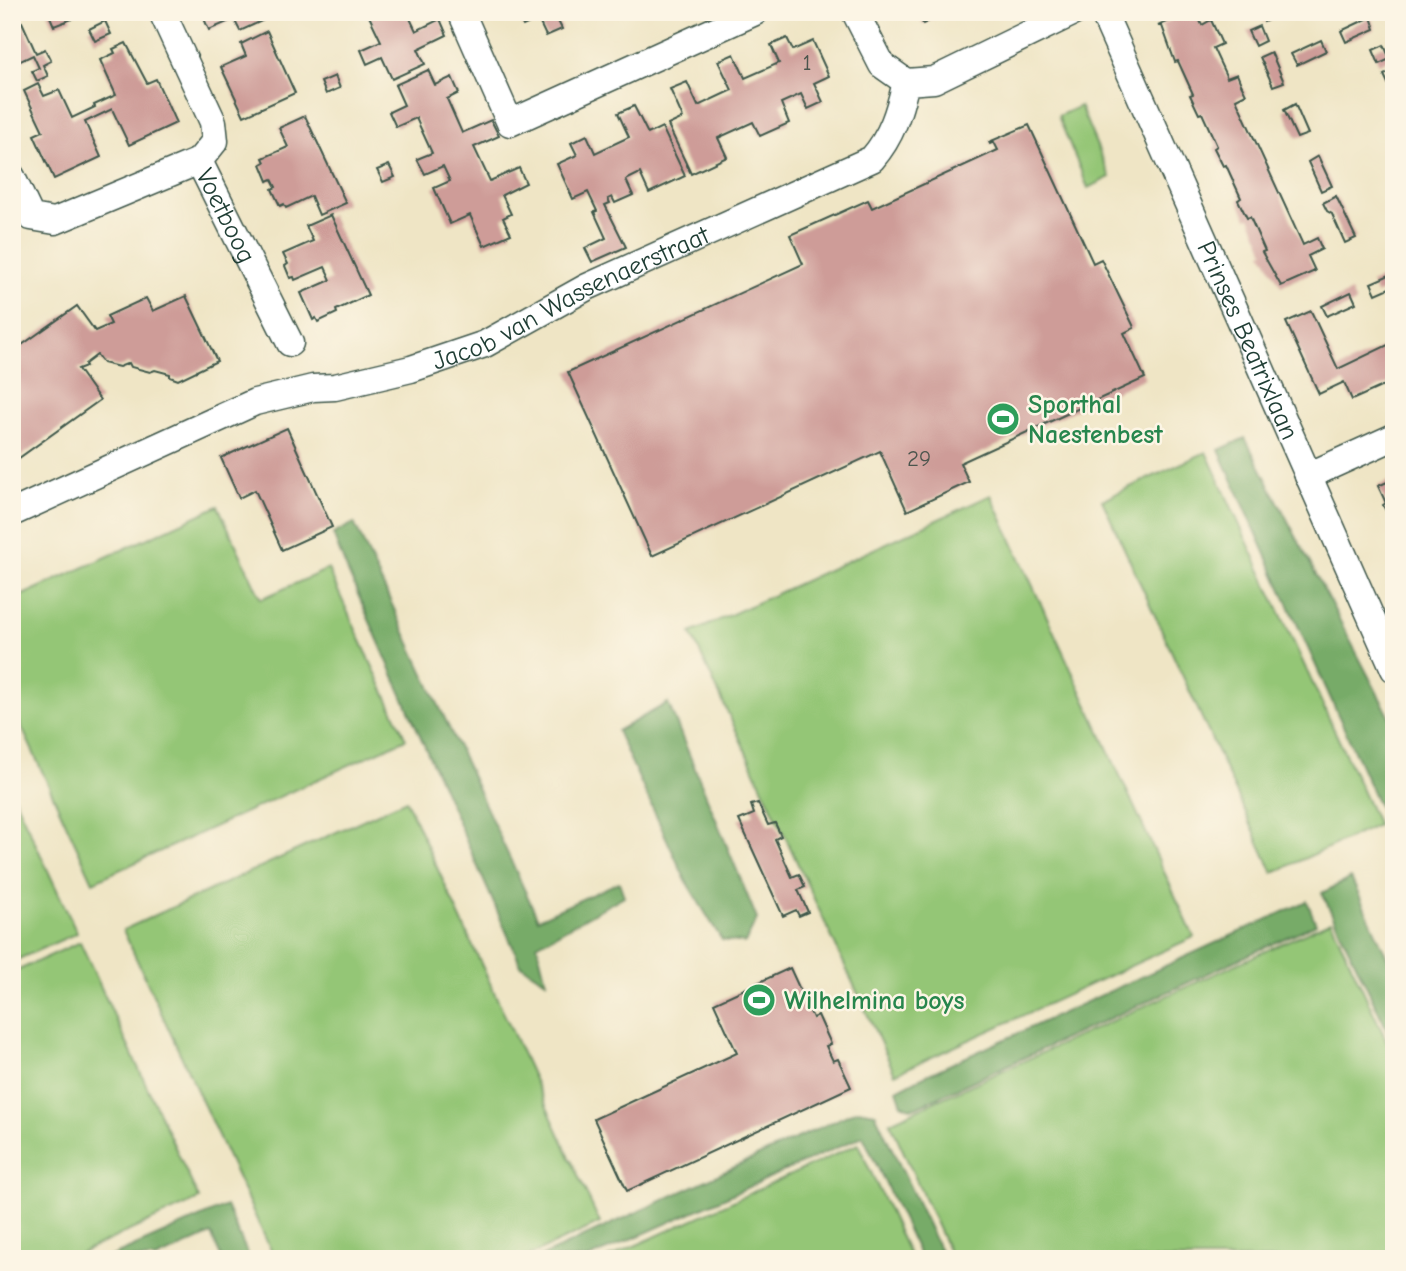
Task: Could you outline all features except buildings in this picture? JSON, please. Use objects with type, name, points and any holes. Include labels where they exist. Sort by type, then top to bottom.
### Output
[{"type":"street","name":"Voetboog","points":[[162,12],[213,122],[215,141],[200,160],[290,343]]},
{"type":"street","points":[[461,12],[510,123],[755,12]]},
{"type":"street","points":[[855,12],[881,65],[906,82],[934,80],[1074,12]]},
{"type":"street","name":"Prinses Beatrixlaan","points":[[1103,12],[1394,669]]},
{"type":"street","name":"Jacob van Wassenaerstraat","points":[[12,513],[255,402],[411,369],[485,344],[587,287],[872,159],[886,143],[898,117],[906,82]]},
{"type":"street","points":[[12,177],[31,216],[55,220],[200,160]]},
{"type":"street","points":[[1308,476],[1394,437]]},
{"type":"green space","points":[[1080,106],[1110,177],[1088,188],[1058,116]]},
{"type":"green space","points":[[1245,438],[1394,725],[1394,824],[1388,826],[1219,450]]},
{"type":"green space","points":[[1206,452],[1378,825],[1273,873],[1102,500]]},
{"type":"green space","points":[[991,495],[1194,937],[895,1074],[691,633]]},
{"type":"green space","points":[[218,506],[261,599],[328,569],[406,739],[93,882],[12,706],[12,600]]},
{"type":"green space","points":[[354,523],[538,919],[619,882],[624,896],[537,945],[546,981],[521,965],[345,565],[333,534]]},
{"type":"green space","points":[[668,703],[757,919],[745,943],[722,940],[687,883],[617,731]]},
{"type":"green space","points":[[12,793],[77,933],[12,962]]},
{"type":"green space","points":[[406,800],[600,1223],[522,1259],[275,1259],[123,930]]},
{"type":"green space","points":[[1351,878],[1394,972],[1394,1044],[1322,893]]},
{"type":"green space","points":[[1307,901],[1316,924],[916,1107],[910,1108],[902,1104],[897,1090],[916,1080]]},
{"type":"green space","points":[[1331,921],[1394,1057],[1394,1249],[1373,1259],[952,1259],[890,1122]]},
{"type":"green space","points":[[80,942],[199,1199],[68,1259],[12,1259],[12,973]]},
{"type":"green space","points":[[858,1110],[875,1113],[944,1259],[921,1259],[863,1136],[587,1259],[536,1259]]},
{"type":"green space","points":[[858,1144],[911,1259],[606,1259]]},
{"type":"green space","points":[[226,1206],[250,1259],[222,1259],[211,1234],[156,1259],[106,1259]]},
{"type":"place","name":"Sporthal Naestenbest","points":[[1003,419]]},
{"type":"place","name":"Wilhelmina boys","points":[[759,1000]]}]
